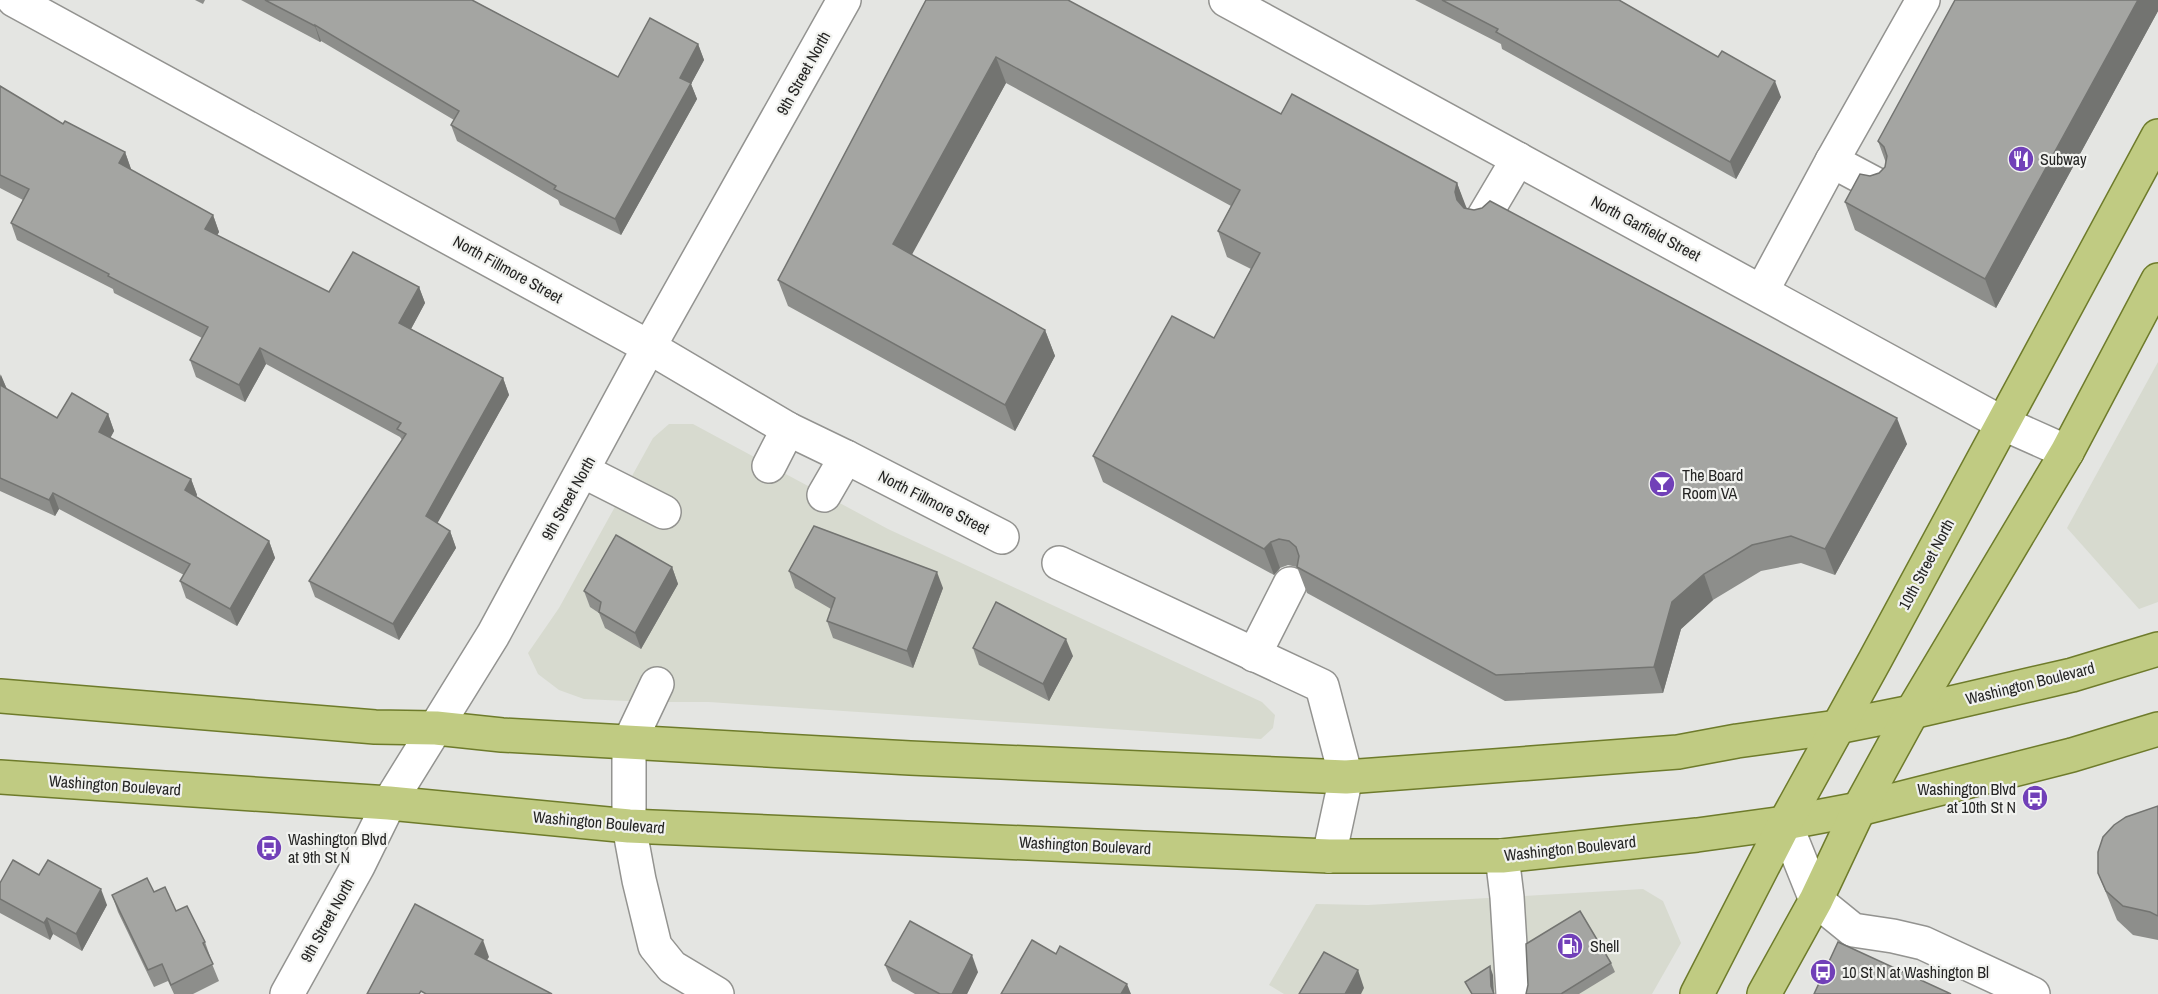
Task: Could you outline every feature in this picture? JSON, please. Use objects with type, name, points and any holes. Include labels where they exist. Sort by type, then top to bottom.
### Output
[{"type":"main road","name":"10th Street North","points":[[1697,994],[1785,823],[2158,136]]},
{"type":"main road","points":[[1764,994],[1816,900],[1858,809],[1912,712],[2067,453],[2158,280]]},
{"type":"main road","name":"Washington Boulevard","points":[[0,696],[375,727],[436,728],[502,735],[910,758],[1346,777],[1678,752],[1837,727],[2072,675],[2158,648]]},
{"type":"main road","name":"Washington Boulevard","points":[[0,777],[389,803],[629,826],[1329,856],[1502,856],[1697,835],[1785,823],[1858,809],[2072,755],[2158,729]]},
{"type":"street","name":"North Fillmore Street","points":[[14,0],[649,347],[788,429],[846,456],[1002,537]]},
{"type":"street","name":"9th Street North","points":[[287,994],[358,866],[389,803],[493,635],[649,347],[844,0]]},
{"type":"street","name":"North Garfield Street","points":[[1226,0],[2002,423],[2067,453]]},
{"type":"street","points":[[1762,291],[1923,0]]},
{"type":"street","points":[[1483,218],[1518,159]]},
{"type":"street","points":[[1832,161],[1879,186]]},
{"type":"street","points":[[770,466],[788,429]]},
{"type":"street","points":[[824,495],[846,456]]},
{"type":"street","points":[[583,471],[664,512]]},
{"type":"street","points":[[1059,563],[1322,686],[1346,777],[1329,856]]},
{"type":"street","points":[[1254,655],[1290,584]]},
{"type":"street","points":[[657,684],[629,742],[629,826],[639,880],[655,946],[672,967],[717,994]]},
{"type":"street","points":[[1785,823],[1816,900],[1853,930],[1923,943],[2033,994]]},
{"type":"street","points":[[1502,856],[1513,994]]},
{"type":"shaded area","points":[[2158,362],[2158,602],[2139,609],[2067,528]]},
{"type":"shaded area","points":[[669,424],[693,424],[888,529],[1262,702],[1275,715],[1273,728],[1261,739],[709,702],[584,699],[559,690],[538,674],[528,653],[559,608],[653,438]]},
{"type":"shaded area","points":[[1643,889],[1663,901],[1681,943],[1652,994],[1284,994],[1269,985],[1316,904],[1368,905]]},
{"type":"building","points":[[265,0],[472,0],[618,77],[650,18],[698,44],[680,78],[691,83],[615,219],[554,189],[556,186],[451,125],[459,111],[315,25]]},
{"type":"building","points":[[926,0],[1068,0],[1281,114],[1292,94],[1457,183],[1455,192],[1457,200],[1464,208],[1474,210],[1482,208],[1490,201],[1897,418],[1825,549],[1791,536],[1752,545],[1704,574],[1672,602],[1654,667],[1496,675],[1297,567],[1299,556],[1296,547],[1289,541],[1279,539],[1271,542],[1264,549],[1093,456],[1172,316],[1214,338],[1260,253],[1218,231],[1240,190],[996,57],[893,244],[1045,330],[1005,405],[778,280]]},
{"type":"building","points":[[1442,0],[1619,0],[1718,57],[1722,51],[1775,81],[1730,162],[1496,32],[1498,29]]},
{"type":"building","points":[[1955,0],[2138,0],[1985,279],[1845,202],[1860,174],[1870,176],[1879,173],[1885,167],[1887,156],[1884,147],[1878,141]]},
{"type":"building","points":[[0,86],[63,124],[65,121],[125,152],[119,163],[213,215],[205,229],[329,292],[353,252],[419,287],[399,323],[503,378],[426,516],[450,531],[393,624],[309,581],[406,434],[397,429],[401,423],[260,348],[239,385],[190,360],[208,327],[11,223],[29,189],[0,175]]},
{"type":"building","points":[[0,385],[57,418],[72,393],[108,414],[99,432],[191,479],[185,490],[269,541],[230,609],[180,581],[190,564],[53,493],[49,500],[0,478]]},
{"type":"building","points":[[814,526],[937,572],[907,651],[827,621],[835,598],[789,571]]},
{"type":"building","points":[[616,535],[672,567],[635,633],[599,612],[601,602],[584,591]]},
{"type":"building","points":[[996,602],[1066,639],[1043,684],[973,648]]},
{"type":"building","points":[[2158,806],[2158,916],[2123,906],[2106,891],[2098,873],[2098,852],[2103,837],[2114,825],[2126,817]]},
{"type":"building","points":[[13,860],[39,875],[48,860],[101,889],[76,934],[47,918],[44,923],[0,899],[0,883]]},
{"type":"building","points":[[147,878],[154,892],[165,887],[176,911],[187,906],[213,964],[171,985],[162,964],[148,970],[112,895]]},
{"type":"building","points":[[415,904],[483,940],[475,954],[552,994],[426,994],[421,991],[419,994],[367,994]]},
{"type":"building","name":"Shell","points":[[1580,911],[1611,963],[1561,994],[1526,994],[1528,985],[1526,944]]},
{"type":"building","points":[[910,921],[972,955],[952,994],[940,994],[885,965]]},
{"type":"building","points":[[1032,940],[1056,954],[1060,946],[1127,984],[1121,994],[1001,994]]},
{"type":"building","points":[[1838,942],[1951,994],[1814,994]]},
{"type":"building","points":[[1324,952],[1358,970],[1345,994],[1299,994]]},
{"type":"building","points":[[1490,966],[1491,986],[1494,994],[1472,994],[1465,982]]},
{"type":"place","name":"Subway","points":[[2021,159]]},
{"type":"place","name":"The Board Room VA","points":[[1662,484]]},
{"type":"place","name":"Washington Blvd at 10th St N","points":[[2035,798]]},
{"type":"place","name":"Washington Blvd at 9th St N","points":[[269,848]]},
{"type":"place","name":"Shell","points":[[1570,946]]},
{"type":"place","name":"10 St N at Washington Bl","points":[[1823,972]]}]
